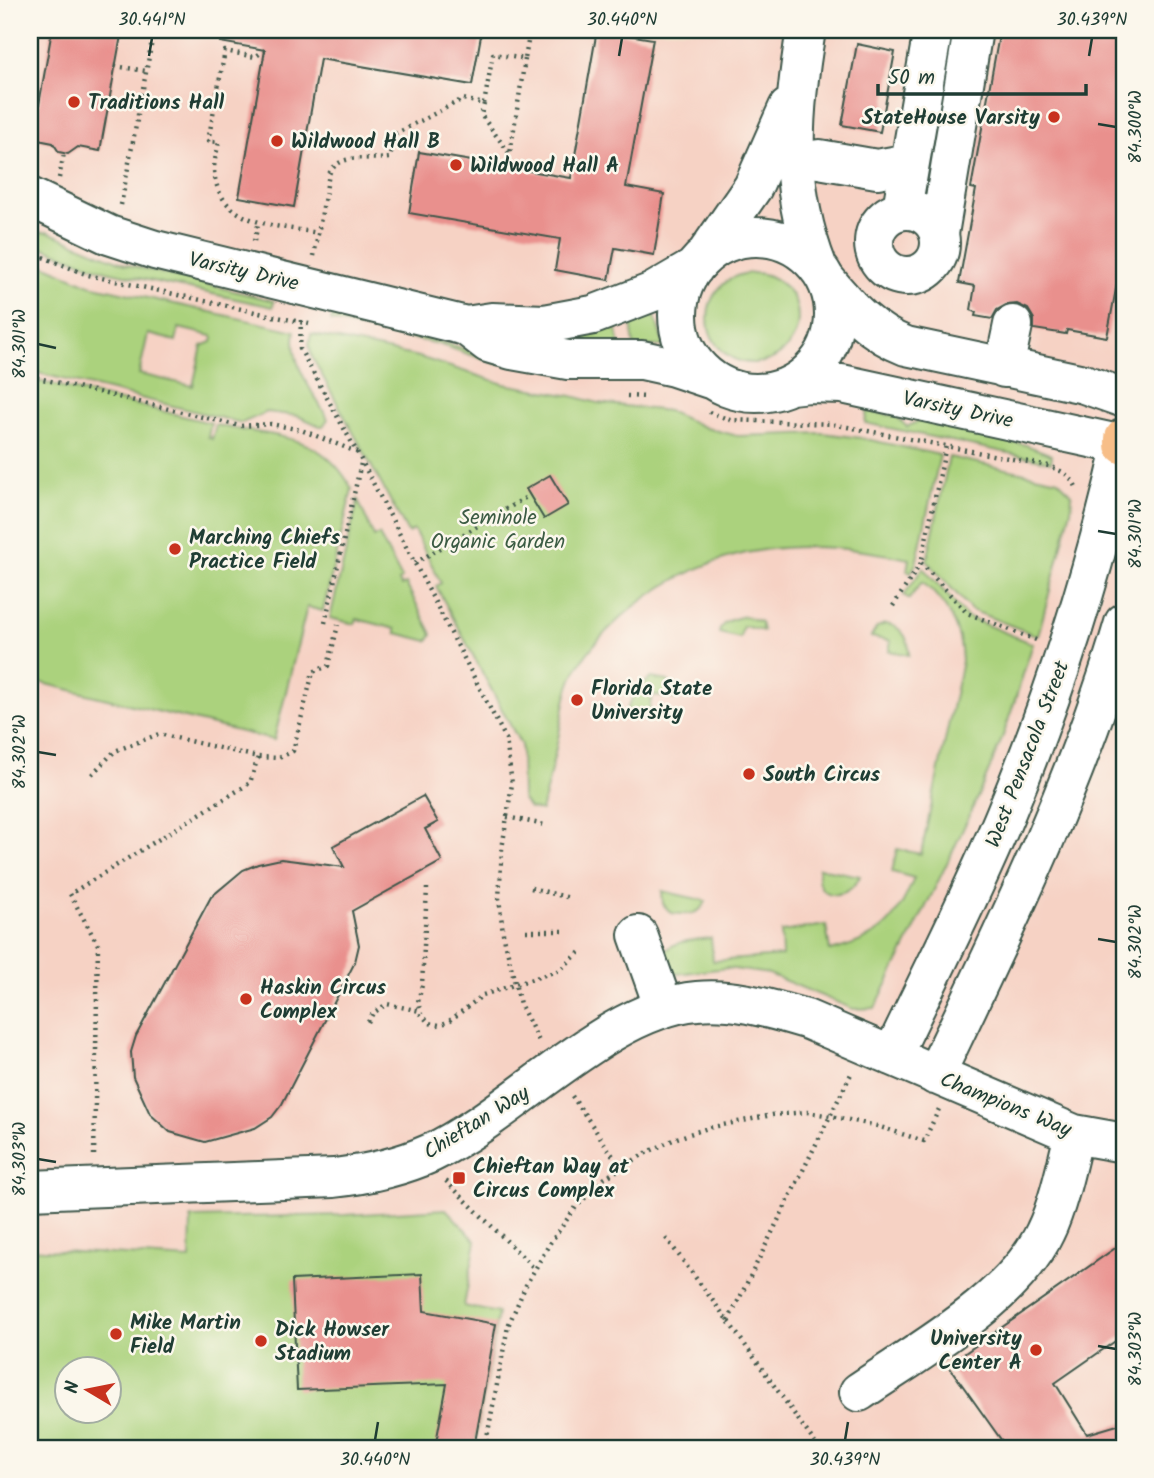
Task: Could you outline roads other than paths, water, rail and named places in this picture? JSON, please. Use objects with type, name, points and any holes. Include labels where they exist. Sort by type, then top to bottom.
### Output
[{"type":"street","points":[[796,90],[753,187],[699,263],[681,294],[678,325],[683,343],[709,395],[721,386],[744,393],[768,393],[792,385],[807,375],[821,359],[832,332],[833,307],[806,233],[797,194],[794,149],[796,90],[806,30]]},
{"type":"street","points":[[902,209],[933,30]]},
{"type":"street","points":[[939,234],[930,218],[922,212],[902,209],[889,214],[881,221],[875,231],[873,243],[880,264],[900,276],[911,276],[930,267],[940,248],[939,234],[973,30]]},
{"type":"street","points":[[819,159],[877,169],[911,163]]},
{"type":"street","name":"Varsity Drive","points":[[30,197],[110,235],[305,304],[466,326],[492,322],[545,324],[593,315],[653,292],[699,263]]},
{"type":"street","points":[[699,263],[730,241],[758,237],[776,239],[796,248],[849,307],[880,334],[906,346],[1097,387],[1124,398]]},
{"type":"street","points":[[880,334],[900,276]]},
{"type":"street","points":[[1004,368],[1013,325]]},
{"type":"street","name":"Varsity Drive","points":[[466,326],[488,343],[512,350],[568,360],[642,360],[674,367],[709,395]]},
{"type":"street","name":"Varsity Drive","points":[[792,385],[842,384],[1124,443]]},
{"type":"street","name":"West Pensacola Street","points":[[892,1056],[993,842],[1038,733],[1082,602],[1124,443]]},
{"type":"street","points":[[938,1091],[1081,755],[1124,623]]},
{"type":"street","points":[[638,935],[664,1007]]},
{"type":"street","name":"Chieftan Way","points":[[30,1190],[334,1178],[369,1174],[432,1152],[466,1133],[597,1042],[664,1007],[696,1000],[728,1000],[766,1007],[806,1020],[892,1056]]},
{"type":"street","name":"Champions Way","points":[[892,1056],[938,1091],[1074,1134],[1124,1143]]},
{"type":"street","points":[[859,1392],[954,1328],[1017,1276],[1045,1232],[1074,1134]]},
{"type":"place","name":"Traditions Hall","points":[[74,102]]},
{"type":"place","name":"StateHouse Varsity","points":[[1054,117]]},
{"type":"place","name":"Wildwood Hall B","points":[[277,141]]},
{"type":"place","name":"Wildwood Hall A","points":[[456,165]]},
{"type":"place","name":"Marching Chiefs Practice Field","points":[[175,549]]},
{"type":"place","name":"Florida State University","points":[[577,700]]},
{"type":"place","name":"South Circus","points":[[749,774]]},
{"type":"place","name":"Haskin Circus Complex","points":[[246,999]]},
{"type":"place","name":"Chieftan Way at Circus Complex","points":[[459,1178]]},
{"type":"place","name":"Mike Martin Field","points":[[116,1334]]},
{"type":"place","name":"Dick Howser Stadium","points":[[261,1341]]},
{"type":"place","name":"University Center A","points":[[1036,1350]]},
{"type":"park label","name":"Seminole Organic Garden","points":[[498,529]]}]
